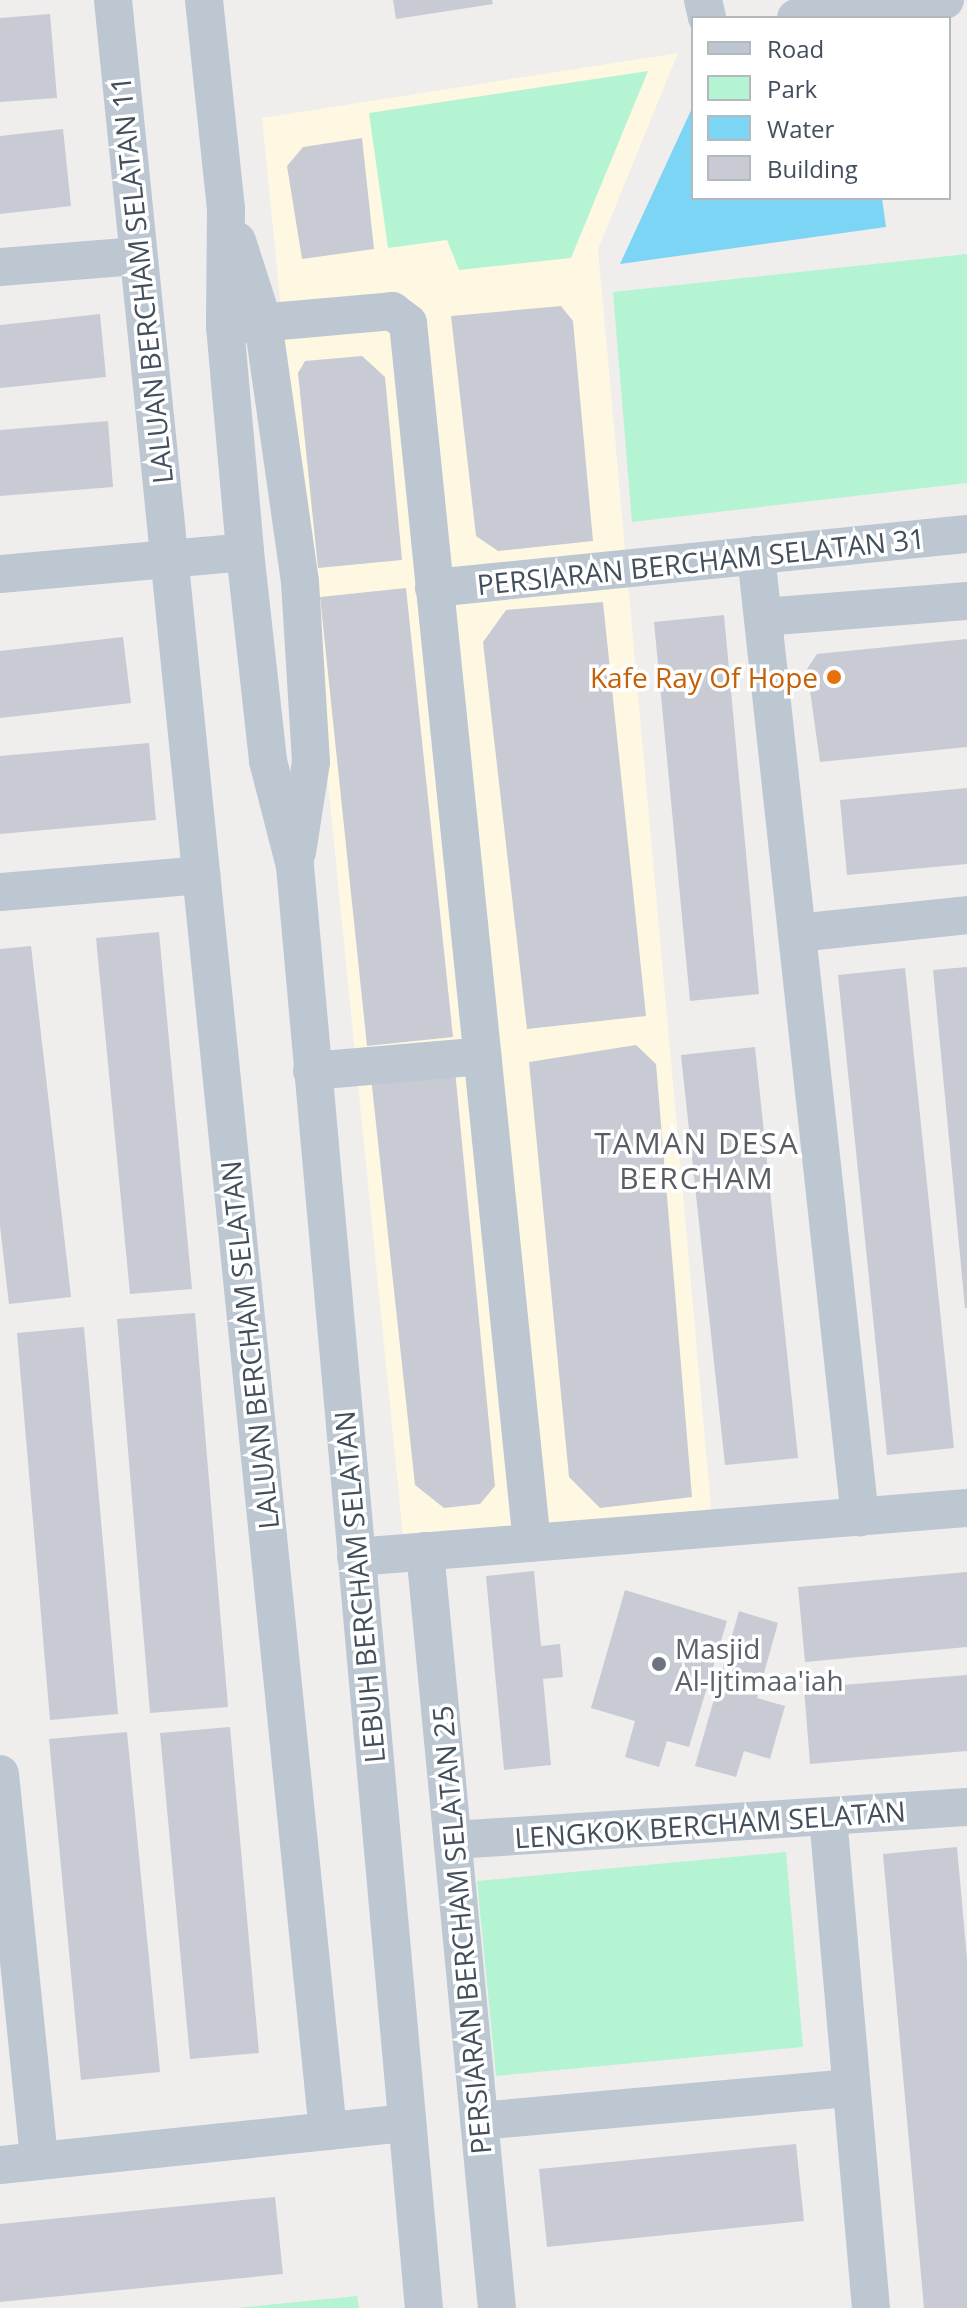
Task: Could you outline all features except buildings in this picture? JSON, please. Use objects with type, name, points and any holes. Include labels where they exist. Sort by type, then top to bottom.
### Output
[{"type":"street","name":"LALUAN BERCHAM SELATAN 11","points":[[113,0],[169,560]]},
{"type":"street","points":[[204,0],[226,208],[225,326],[245,552],[268,761],[295,866]]},
{"type":"street","points":[[813,16],[945,0]]},
{"type":"street","points":[[964,0],[967,10]]},
{"type":"street","points":[[226,208],[263,322],[300,582],[311,762],[295,866]]},
{"type":"street","points":[[0,267],[138,256]]},
{"type":"street","points":[[225,326],[392,311],[408,323],[532,1543]]},
{"type":"street","points":[[0,574],[245,552],[260,540],[266,522],[265,446],[275,400]]},
{"type":"street","name":"PERSIARAN BERCHAM SELATAN 31","points":[[434,588],[967,534]]},
{"type":"street","points":[[245,552],[278,594],[291,714],[311,762]]},
{"type":"street","points":[[756,555],[860,1517]]},
{"type":"street","name":"LALUAN BERCHAM SELATAN","points":[[169,560],[328,2131]]},
{"type":"street","points":[[763,617],[967,601]]},
{"type":"street","name":"LEBUH BERCHAM SELATAN","points":[[295,866],[424,2308]]},
{"type":"street","points":[[0,892],[201,875]]},
{"type":"street","points":[[797,933],[967,915]]},
{"type":"street","points":[[312,1071],[482,1056]]},
{"type":"street","points":[[356,1557],[967,1508]]},
{"type":"street","name":"PERSIARAN BERCHAM SELATAN 25","points":[[425,1551],[497,2308]]},
{"type":"street","points":[[0,1774],[39,2161]]},
{"type":"street","name":"LENGKOK BERCHAM SELATAN","points":[[453,1840],[967,1807]]},
{"type":"street","points":[[828,1817],[871,2308]]},
{"type":"street","points":[[479,2121],[851,2088]]},
{"type":"street","points":[[0,2165],[407,2123]]},
{"type":"shaded area","points":[[678,53],[598,249],[712,1518],[404,1546],[262,118]]},
{"type":"green space","points":[[648,71],[571,258],[459,270],[447,240],[388,248],[369,113]]},
{"type":"green space","points":[[967,254],[967,483],[632,522],[613,292]]},
{"type":"green space","points":[[786,1852],[803,2047],[496,2076],[477,1881]]},
{"type":"green space","points":[[357,2296],[359,2308],[236,2308]]},
{"type":"water","points":[[691,110],[691,200],[882,200],[886,227],[620,264]]},
{"type":"place","name":"Kafe Ray Of Hope","points":[[834,677]]},
{"type":"place","name":"Masjid Al-Ijtimaa'iah","points":[[659,1664]]},
{"type":"district","name":"TAMAN DESA BERCHAM","points":[[697,1160]]}]
